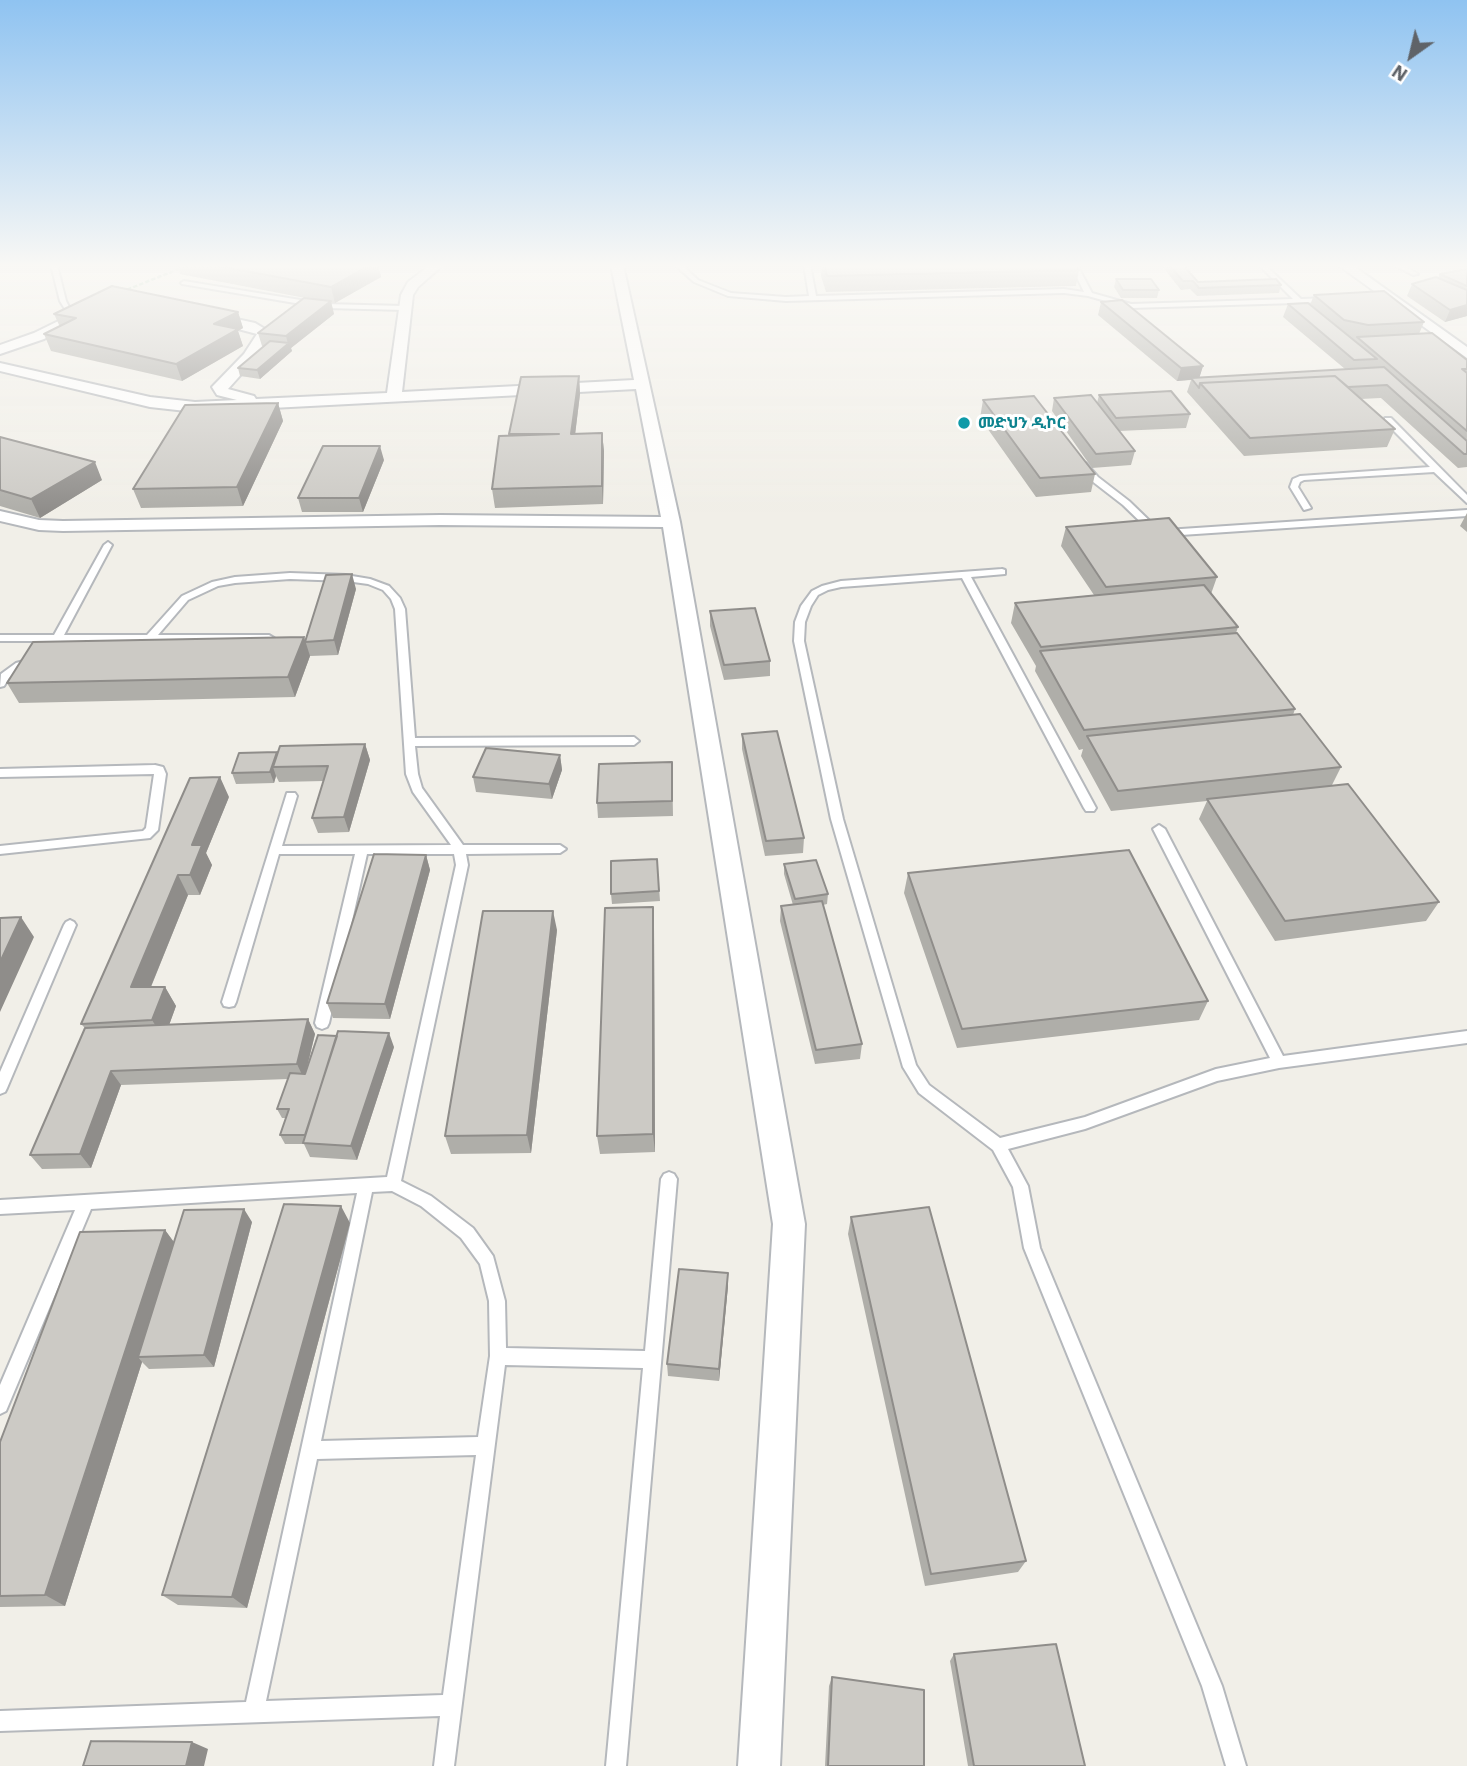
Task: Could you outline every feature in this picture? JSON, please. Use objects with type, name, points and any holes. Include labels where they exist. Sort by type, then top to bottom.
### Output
[{"type":"street","points":[[256,347],[219,387],[222,392],[266,404]]},
{"type":"street","points":[[394,397],[400,347]]},
{"type":"street","points":[[634,347],[671,522],[789,1224],[759,1766]]},
{"type":"street","points":[[0,367],[170,406],[266,404],[642,384]]},
{"type":"street","points":[[0,516],[39,525],[63,526],[440,520],[671,522]]},
{"type":"lane","points":[[1388,420],[1467,500]]},
{"type":"lane","points":[[1080,461],[1095,480],[1126,503],[1158,533]]},
{"type":"lane","points":[[1307,508],[1294,487],[1296,481],[1303,478],[1437,469]]},
{"type":"lane","points":[[1144,534],[1467,513]]},
{"type":"lane","points":[[57,638],[108,545]]},
{"type":"lane","points":[[1002,572],[841,584],[825,588],[815,593],[806,606],[800,622],[799,641],[837,819],[910,1067],[924,1089],[998,1145],[1020,1186],[1032,1248],[1212,1686],[1236,1766]]},
{"type":"lane","points":[[121,653],[150,638],[185,598],[215,584],[290,576],[346,578],[386,588],[395,598],[400,609],[412,774],[417,789],[459,848],[461,865],[394,1185]]},
{"type":"lane","points":[[966,576],[1090,807]]},
{"type":"lane","points":[[0,639],[275,638]]},
{"type":"lane","points":[[0,684],[5,676],[20,665],[39,660]]},
{"type":"lane","points":[[410,742],[634,741]]},
{"type":"lane","points":[[0,773],[155,769],[159,770],[160,774],[152,830],[146,835],[0,850]]},
{"type":"lane","points":[[229,1002],[291,796]]},
{"type":"lane","points":[[1159,829],[1279,1062]]},
{"type":"lane","points":[[322,1023],[362,849]]},
{"type":"lane","points":[[275,850],[560,849]]},
{"type":"lane","points":[[0,1088],[70,925]]},
{"type":"lane","points":[[998,1145],[1085,1123],[1216,1075],[1279,1062],[1467,1037]]},
{"type":"lane","points":[[616,1766],[669,1180]]},
{"type":"lane","points":[[0,1207],[394,1185],[426,1201],[467,1233],[487,1261],[497,1301],[498,1356],[444,1766]]},
{"type":"lane","points":[[254,1712],[366,1186]]},
{"type":"lane","points":[[0,1405],[86,1202]]},
{"type":"lane","points":[[498,1356],[653,1360]]},
{"type":"lane","points":[[309,1450],[486,1446]]},
{"type":"lane","points":[[0,1721],[451,1704]]},
{"type":"building","points":[[103,347],[205,347],[176,364]]},
{"type":"building","points":[[262,347],[284,347],[257,370],[238,368]]},
{"type":"building","points":[[1156,347],[1180,347],[1203,366],[1181,368]]},
{"type":"building","points":[[1339,347],[1363,347],[1377,359],[1354,360]]},
{"type":"building","points":[[1369,347],[1451,347],[1467,360],[1467,369],[1462,369],[1467,373],[1467,431]]},
{"type":"building","points":[[1384,367],[1467,441],[1467,454],[1387,385],[1348,387],[1335,376],[1200,383],[1199,388],[1191,378]]},
{"type":"building","points":[[579,376],[571,434],[602,433],[602,486],[492,489],[499,436],[559,434],[509,434],[521,377]]},
{"type":"building","points":[[1335,376],[1395,429],[1250,438],[1200,383]]},
{"type":"building","points":[[1171,391],[1190,414],[1116,418],[1099,395]]},
{"type":"building","points":[[1091,395],[1135,451],[1096,454],[1054,398]]},
{"type":"building","points":[[1034,396],[1095,474],[1040,478],[983,400]]},
{"type":"building","points":[[278,403],[237,487],[133,489],[185,405]]},
{"type":"building","points":[[0,437],[95,462],[31,499],[0,490]]},
{"type":"building","points":[[323,446],[380,446],[359,498],[298,498]]},
{"type":"building","points":[[1169,518],[1217,577],[1106,587],[1066,527]]},
{"type":"building","points":[[352,574],[334,640],[305,642],[326,575]]},
{"type":"building","points":[[1204,585],[1238,627],[1041,647],[1015,603]]},
{"type":"building","points":[[755,608],[770,661],[724,665],[710,611]]},
{"type":"building","points":[[1237,633],[1295,709],[1084,730],[1040,651]]},
{"type":"building","points":[[304,637],[288,677],[7,683],[33,642]]},
{"type":"building","points":[[1300,714],[1341,767],[1118,791],[1087,736]]},
{"type":"building","points":[[777,731],[804,838],[766,841],[742,734]]},
{"type":"building","points":[[365,744],[344,817],[312,818],[328,766],[273,767],[280,746]]},
{"type":"building","points":[[486,748],[560,755],[549,784],[473,777]]},
{"type":"building","points":[[277,752],[270,772],[232,773],[239,753]]},
{"type":"building","points":[[672,762],[672,801],[597,803],[599,764]]},
{"type":"building","points":[[220,777],[192,845],[202,845],[190,875],[178,875],[131,987],[165,987],[152,1020],[81,1024],[190,778]]},
{"type":"building","points":[[1348,784],[1439,902],[1285,921],[1207,799]]},
{"type":"building","points":[[1129,850],[1208,1001],[962,1029],[908,873]]},
{"type":"building","points":[[374,854],[426,855],[385,1004],[327,1003]]},
{"type":"building","points":[[657,859],[659,891],[611,894],[611,861]]},
{"type":"building","points":[[816,860],[828,894],[795,899],[784,864]]},
{"type":"building","points":[[822,901],[862,1044],[816,1050],[781,906]]},
{"type":"building","points":[[653,907],[653,1134],[597,1136],[605,908]]},
{"type":"building","points":[[483,911],[553,911],[527,1135],[445,1136]]},
{"type":"building","points":[[21,917],[0,962],[0,918]]},
{"type":"building","points":[[308,1019],[297,1064],[111,1071],[80,1154],[30,1155],[85,1028]]},
{"type":"building","points":[[338,1031],[389,1033],[351,1146],[303,1143]]},
{"type":"building","points":[[318,1035],[337,1036],[305,1135],[280,1135],[289,1109],[277,1109],[290,1073],[305,1074]]},
{"type":"building","points":[[284,1204],[341,1206],[232,1597],[162,1595]]},
{"type":"building","points":[[929,1207],[1026,1561],[931,1574],[851,1217]]},
{"type":"building","points":[[244,1209],[204,1355],[138,1357],[184,1210]]},
{"type":"building","points":[[165,1230],[45,1595],[0,1596],[0,1442],[80,1232]]},
{"type":"building","points":[[679,1269],[728,1273],[719,1369],[667,1364]]},
{"type":"building","points":[[1056,1644],[1085,1766],[974,1766],[954,1654]]},
{"type":"building","points":[[832,1677],[924,1690],[924,1766],[828,1766]]},
{"type":"building","points":[[91,1741],[192,1742],[186,1766],[83,1766]]},
{"type":"place","name":"መድህን ዲኮር","points":[[964,423]]}]
